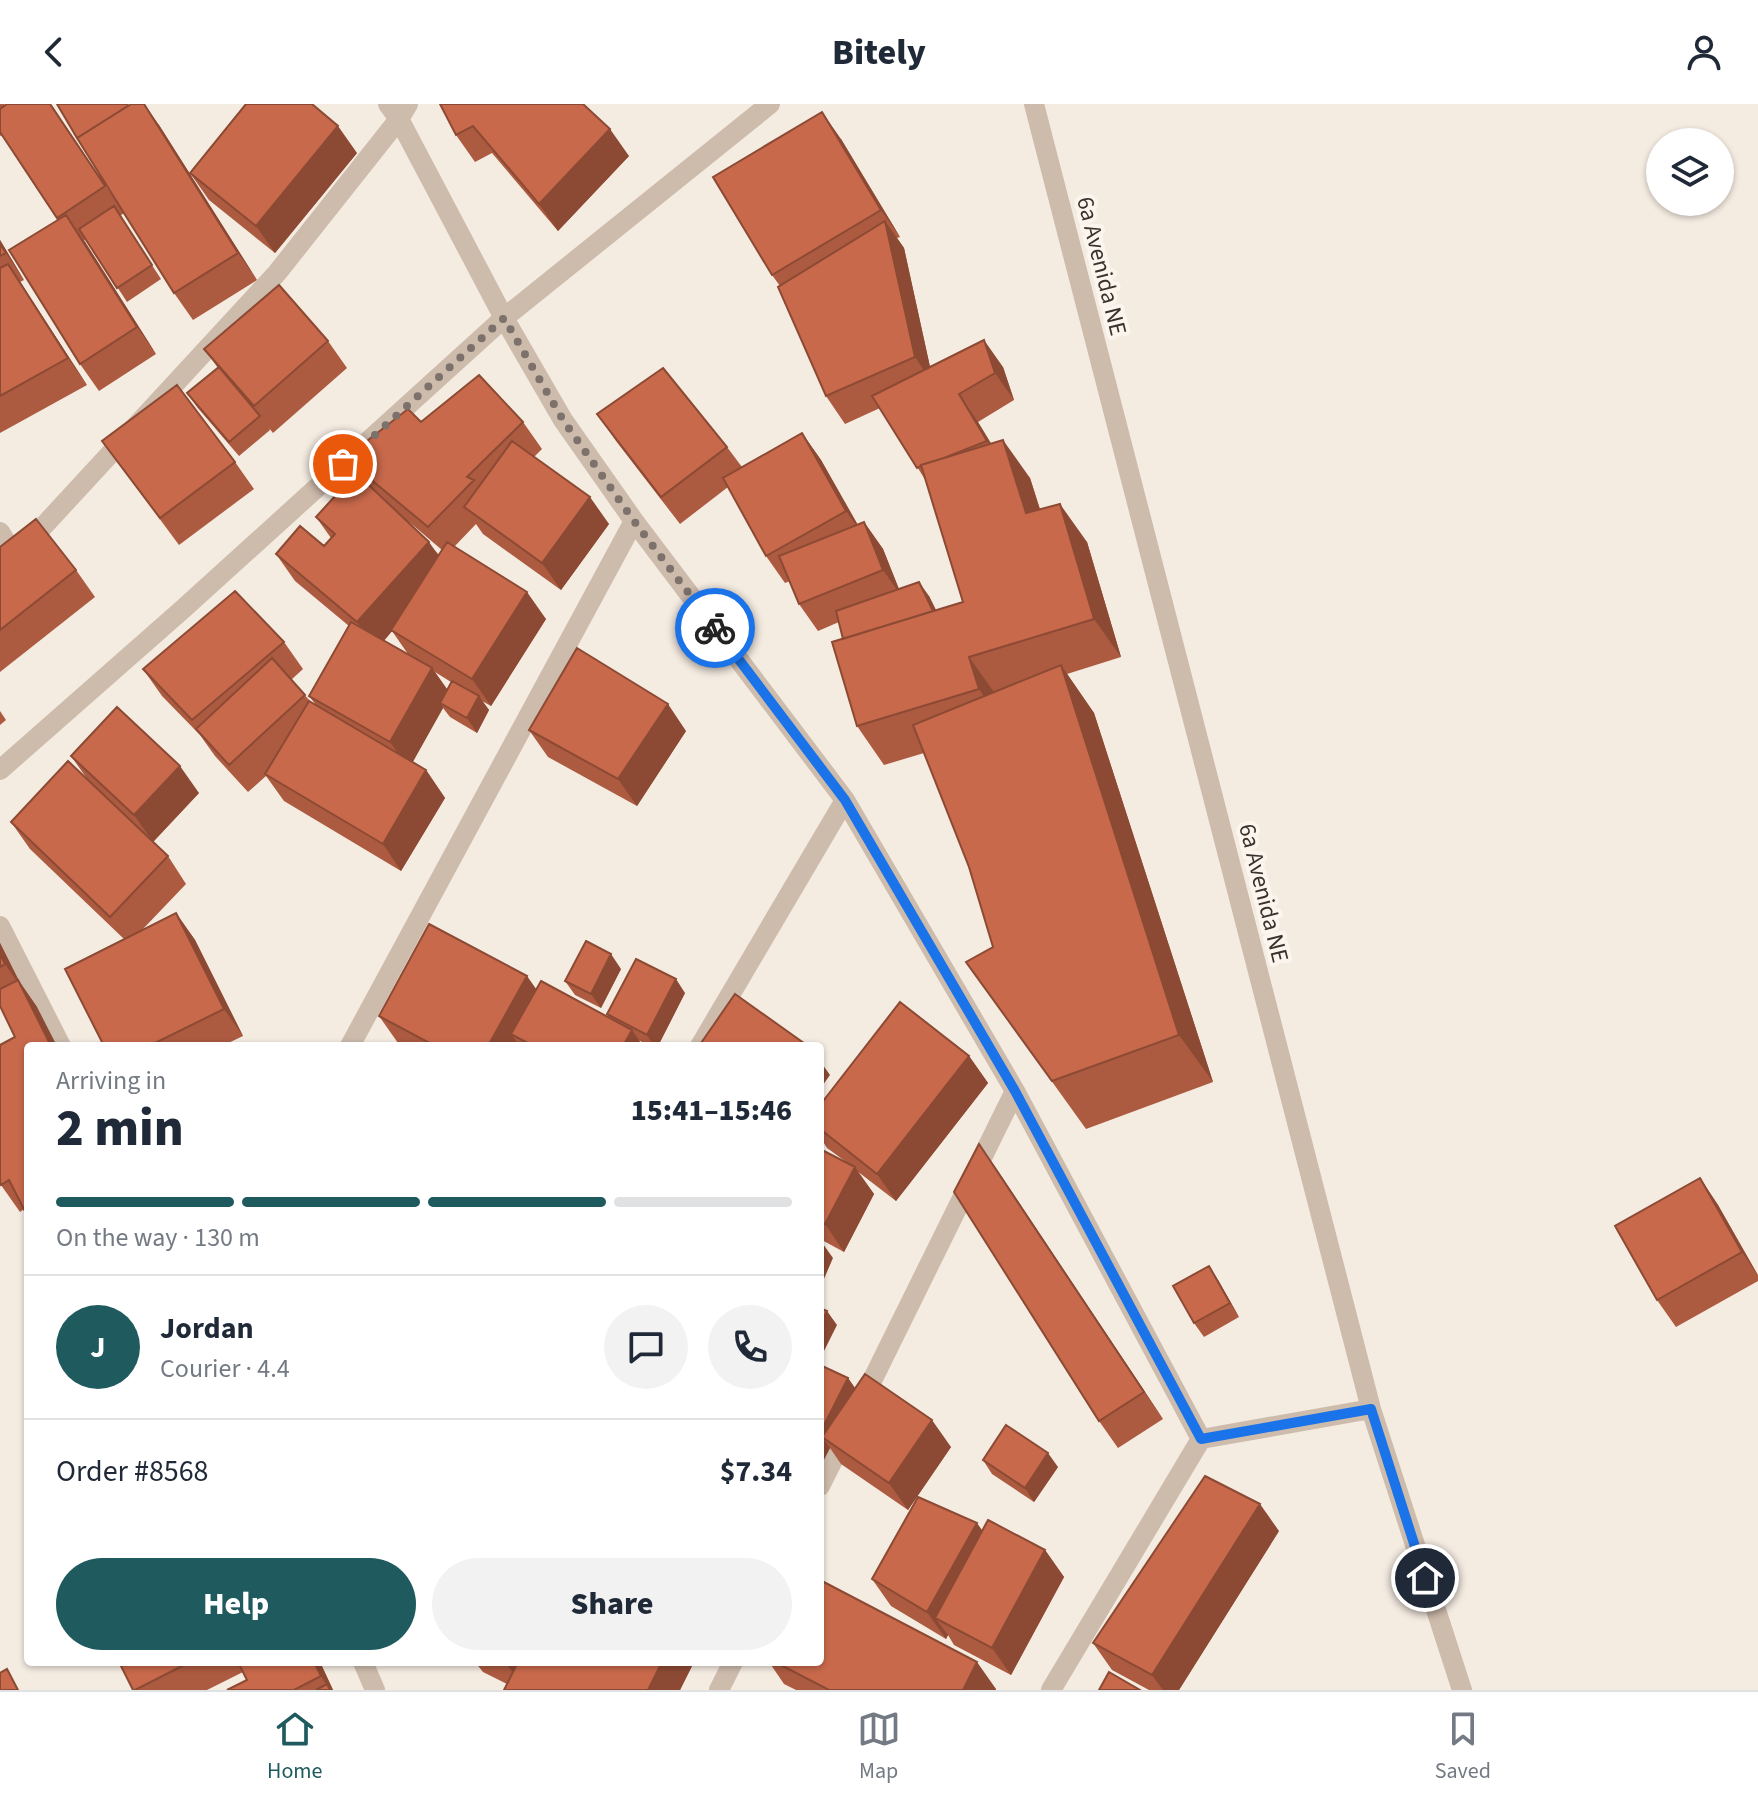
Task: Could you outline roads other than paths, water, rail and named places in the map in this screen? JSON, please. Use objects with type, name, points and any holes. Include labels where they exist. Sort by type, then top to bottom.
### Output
[{"type":"street","points":[[0,770],[504,318],[770,104]]},
{"type":"street","name":"6a Avenida NE","points":[[1034,104],[1371,1409],[1462,1690]]},
{"type":"street","points":[[8,564],[277,273],[398,109],[504,318],[563,420],[634,521],[845,800],[1015,1091],[1201,1439]]},
{"type":"street","points":[[352,1042],[634,521]]},
{"type":"street","points":[[0,532],[8,564]]},
{"type":"street","points":[[702,1042],[845,800]]},
{"type":"street","points":[[0,926],[59,1042]]},
{"type":"street","points":[[824,1478],[1015,1091]]},
{"type":"street","points":[[1051,1690],[1201,1439],[1371,1409]]},
{"type":"street","points":[[365,1666],[375,1690]]},
{"type":"street","points":[[719,1690],[731,1666]]}]
